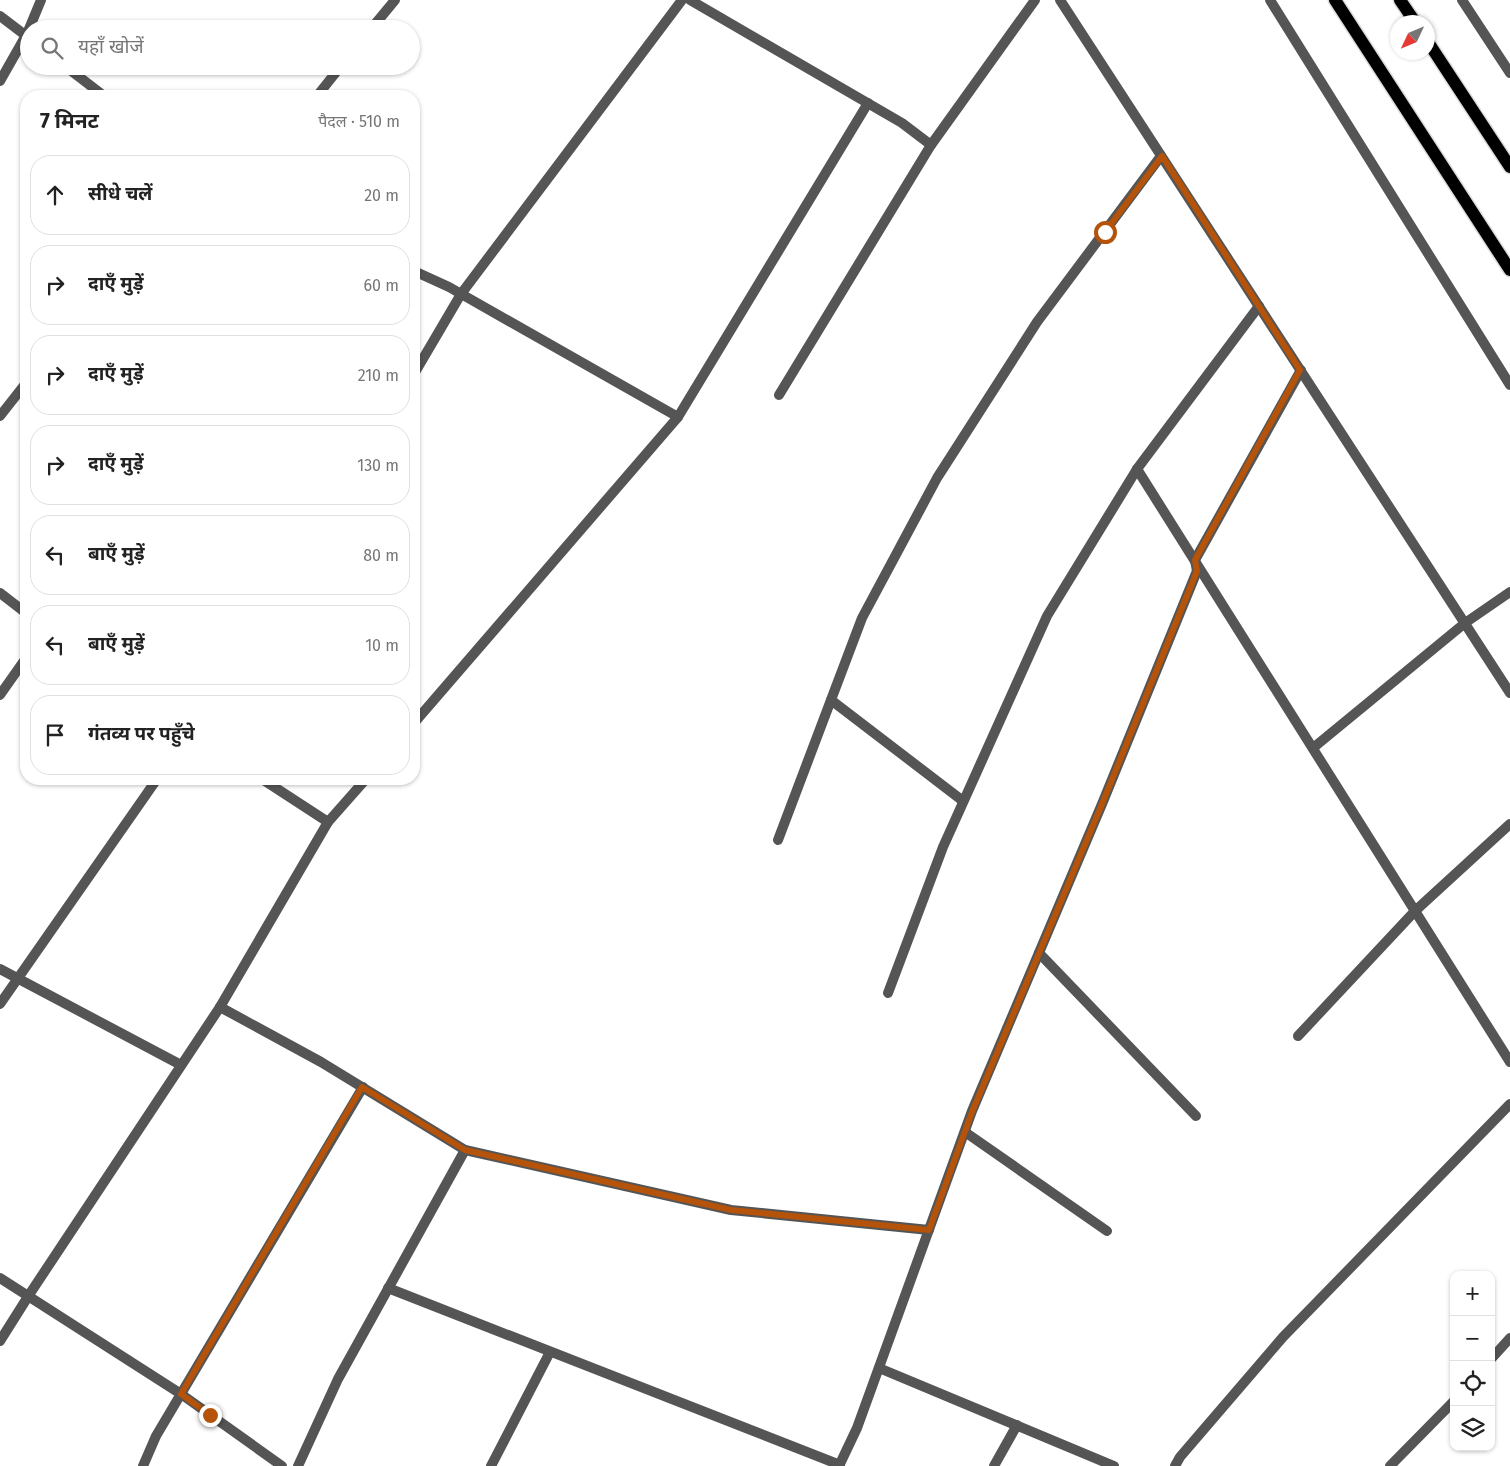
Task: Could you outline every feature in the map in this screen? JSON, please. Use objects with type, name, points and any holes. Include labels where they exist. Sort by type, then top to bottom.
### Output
[{"type":"main road","points":[[1335,0],[1510,270]]},
{"type":"main road","points":[[1400,0],[1410,15]]},
{"type":"main road","points":[[1435,53],[1510,166]]},
{"type":"street","points":[[33,20],[41,0]]},
{"type":"street","points":[[378,20],[395,0]]},
{"type":"street","points":[[420,364],[461,294],[682,0]]},
{"type":"street","points":[[690,0],[902,123],[931,145]]},
{"type":"street","points":[[779,395],[931,145],[1035,0]]},
{"type":"street","points":[[1060,0],[1510,693]]},
{"type":"street","points":[[1270,0],[1510,385]]},
{"type":"street","points":[[1462,0],[1510,73]]},
{"type":"street","points":[[0,16],[20,28]]},
{"type":"street","points":[[0,81],[20,47]]},
{"type":"street","points":[[77,75],[96,90]]},
{"type":"street","points":[[322,90],[334,75]]},
{"type":"street","points":[[420,716],[678,417],[868,103]]},
{"type":"street","points":[[778,840],[862,618],[938,478],[1037,322],[1162,156]]},
{"type":"street","points":[[420,274],[461,294],[678,417]]},
{"type":"street","points":[[888,993],[943,847],[1047,616],[1137,469],[1259,306]]},
{"type":"street","points":[[388,1288],[840,1466],[857,1428],[972,1112],[1102,804],[1197,571],[1195,560],[1300,370]]},
{"type":"street","points":[[0,416],[20,391]]},
{"type":"street","points":[[1137,469],[1415,911],[1506,1046],[1510,1062]]},
{"type":"street","points":[[1313,748],[1465,624],[1510,592]]},
{"type":"street","points":[[0,594],[20,609]]},
{"type":"street","points":[[0,695],[20,667]]},
{"type":"street","points":[[831,700],[964,801]]},
{"type":"street","points":[[0,1004],[153,785]]},
{"type":"street","points":[[271,785],[328,822]]},
{"type":"street","points":[[0,1341],[28,1295],[220,1007],[328,822],[361,785]]},
{"type":"street","points":[[1298,1036],[1415,911],[1510,824]]},
{"type":"street","points":[[1039,953],[1196,1116]]},
{"type":"street","points":[[0,970],[181,1065]]},
{"type":"street","points":[[220,1007],[321,1062],[465,1150],[731,1210],[929,1230]]},
{"type":"street","points":[[143,1466],[156,1436],[362,1087]]},
{"type":"street","points":[[1175,1466],[1180,1457],[1283,1337],[1510,1104]]},
{"type":"street","points":[[965,1132],[1106,1231]]},
{"type":"street","points":[[298,1466],[338,1379],[465,1150]]},
{"type":"street","points":[[0,1278],[181,1394],[282,1466]]},
{"type":"street","points":[[1495,1355],[1510,1338]]},
{"type":"street","points":[[491,1466],[550,1352]]},
{"type":"street","points":[[878,1368],[1114,1466]]},
{"type":"street","points":[[1390,1466],[1450,1404]]},
{"type":"street","points":[[994,1466],[1017,1426]]},
{"type":"route","points":[[210,1415],[181,1394],[362,1087],[465,1150],[731,1210],[929,1230],[972,1112],[1102,804],[1197,571],[1195,560],[1300,370],[1162,156],[1105,232]]}]
